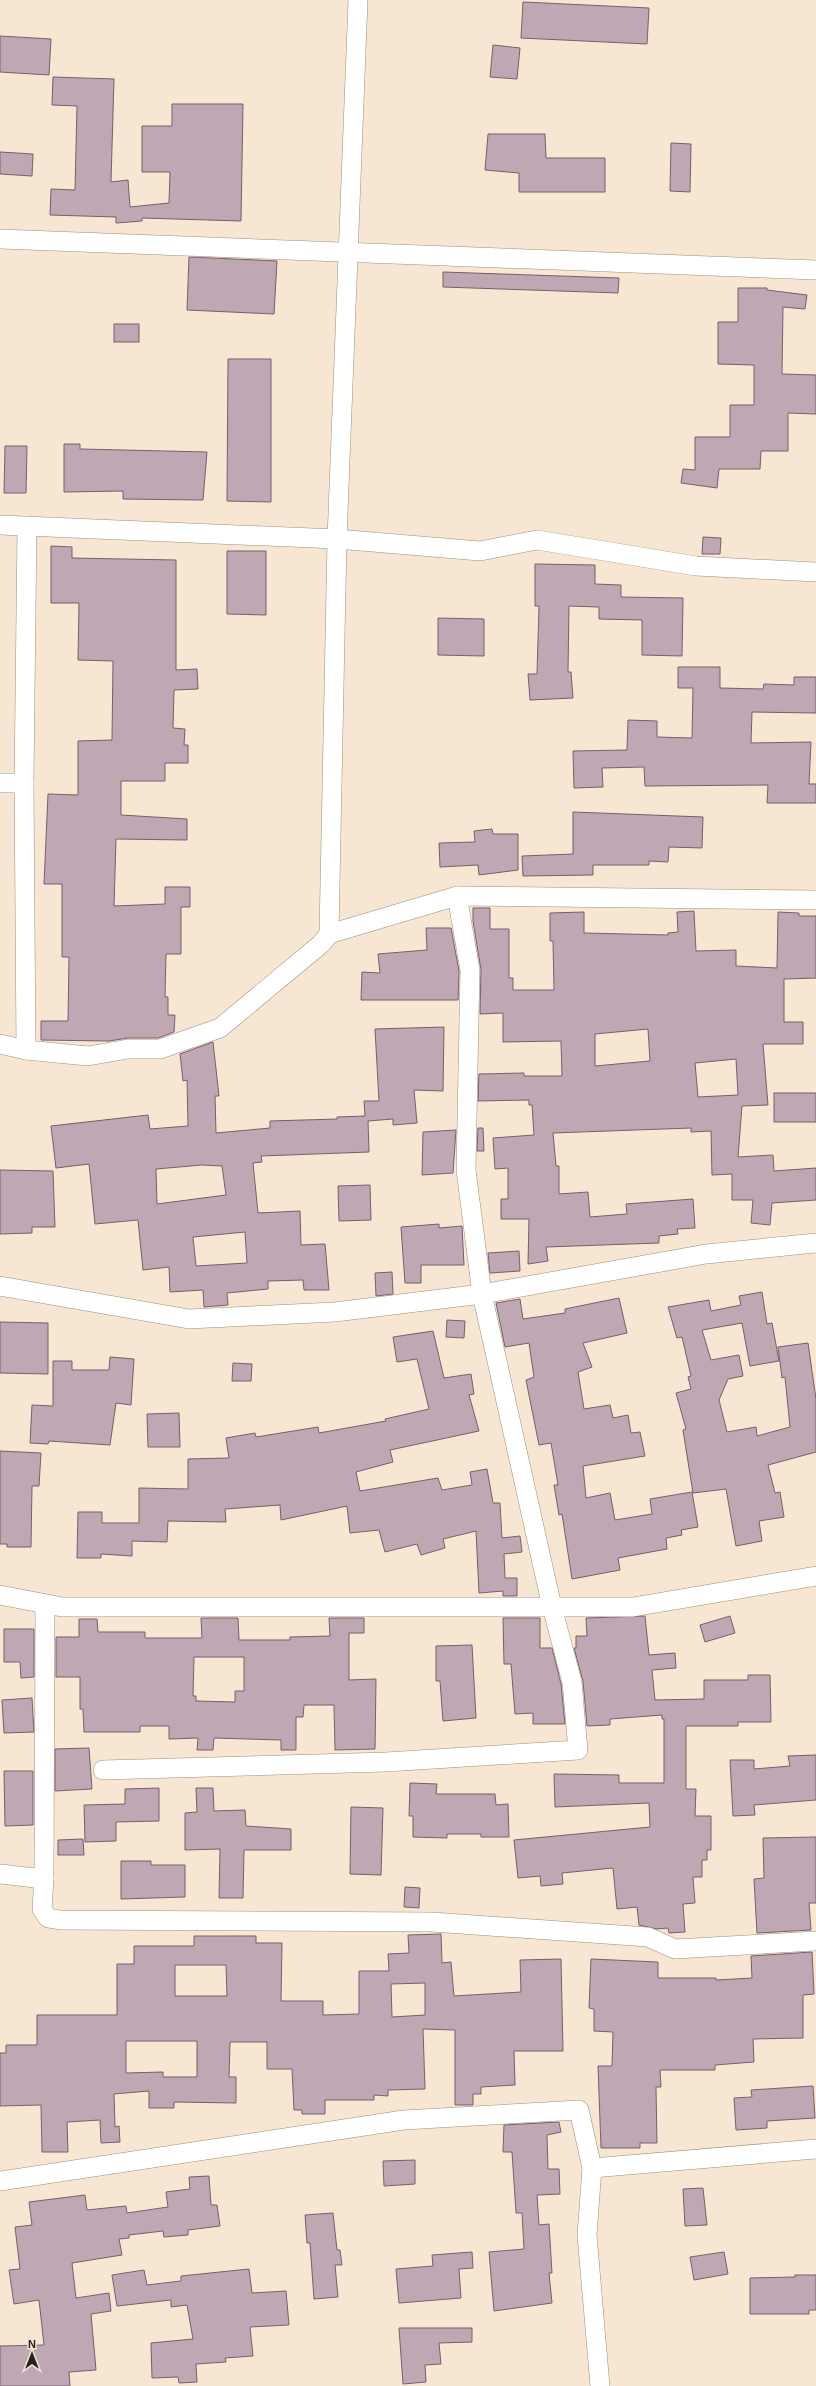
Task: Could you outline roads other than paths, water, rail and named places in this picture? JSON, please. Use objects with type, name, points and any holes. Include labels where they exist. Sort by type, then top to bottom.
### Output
[{"type":"street","points":[[329,934],[337,539],[358,0]]},
{"type":"street","points":[[0,239],[816,270]]},
{"type":"street","points":[[0,525],[337,539],[480,551],[537,540],[696,566],[816,572]]},
{"type":"street","points":[[26,1050],[24,783],[27,526]]},
{"type":"street","points":[[0,783],[24,783]]},
{"type":"street","points":[[102,1770],[386,1762],[578,1750],[572,1682],[552,1607],[482,1294],[466,1170],[470,970],[456,896]]},
{"type":"street","points":[[0,1044],[26,1050],[88,1056],[128,1049],[160,1049],[220,1028],[321,944],[329,934],[456,896],[816,900]]},
{"type":"street","points":[[0,1286],[189,1320],[334,1312],[482,1294],[706,1254],[816,1244]]},
{"type":"street","points":[[0,1595],[62,1607],[633,1607],[816,1576]]},
{"type":"street","points":[[45,1604],[44,1878],[42,1909],[48,1918],[60,1920],[432,1922],[648,1937],[675,1949],[816,1941]]},
{"type":"street","points":[[0,1874],[44,1878]]},
{"type":"street","points":[[0,2181],[404,2120],[579,2110],[592,2168],[587,2235],[600,2386]]},
{"type":"street","points":[[592,2168],[816,2149]]}]
